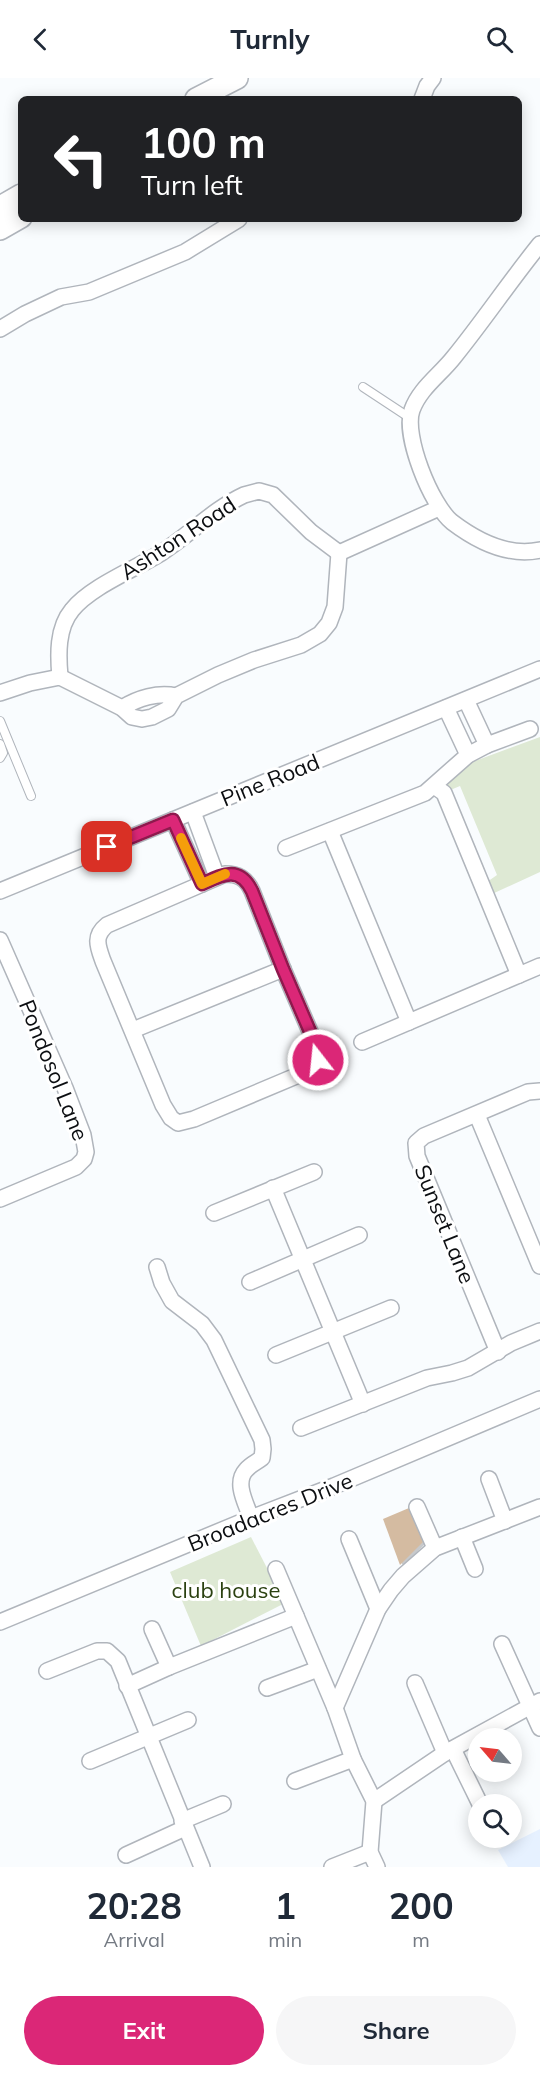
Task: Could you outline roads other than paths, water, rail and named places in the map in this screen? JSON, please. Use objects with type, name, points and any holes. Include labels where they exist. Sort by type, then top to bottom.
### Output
[{"type":"street","points":[[202,96],[237,78]]},
{"type":"street","points":[[225,96],[252,78]]},
{"type":"street","points":[[423,96],[433,78]]},
{"type":"street","points":[[0,207],[18,197]]},
{"type":"street","points":[[0,229],[18,219]]},
{"type":"street","points":[[0,329],[61,297],[89,292],[185,252],[233,222]]},
{"type":"street","points":[[540,244],[454,357],[424,388],[410,418],[409,429],[429,491],[449,519],[502,550],[524,552],[540,550]]},
{"type":"street","name":"Ashton Road","points":[[60,677],[58,661],[61,634],[76,605],[168,548],[244,495],[259,491],[273,495],[311,532],[339,553]]},
{"type":"street","points":[[0,693],[30,683],[60,677],[122,708],[132,717],[142,719],[152,717],[168,709],[176,696],[218,675],[254,660],[301,645],[320,634],[329,623],[335,607],[339,553],[439,508]]},
{"type":"street","name":"Pine Road","points":[[0,891],[540,669]]},
{"type":"street","points":[[466,700],[487,745]]},
{"type":"street","points":[[446,708],[468,755]]},
{"type":"street","points":[[286,848],[424,793],[468,755],[487,745],[530,729]]},
{"type":"street","points":[[434,786],[444,793],[519,975]]},
{"type":"street","points":[[193,812],[218,877]]},
{"type":"street","points":[[173,820],[202,884]]},
{"type":"street","points":[[330,831],[409,1022]]},
{"type":"street","points":[[225,874],[233,874],[245,879],[319,1056],[316,1064],[308,1071],[194,1119],[178,1123],[167,1112],[98,946],[99,934],[107,925],[117,920],[202,884],[225,874]]},
{"type":"street","name":"Pondosol Lane","points":[[0,940],[4,962],[65,1088],[83,1135],[86,1152],[84,1159],[75,1167],[0,1199]]},
{"type":"street","points":[[362,1042],[540,966]]},
{"type":"street","points":[[133,1030],[283,969]]},
{"type":"street","name":"Sunset Lane","points":[[498,1352],[415,1149],[418,1139],[424,1136],[528,1092],[540,1091]]},
{"type":"street","points":[[477,1115],[540,1266]]},
{"type":"street","points":[[214,1213],[314,1172]]},
{"type":"street","points":[[273,1188],[363,1404]]},
{"type":"street","points":[[250,1282],[360,1235]]},
{"type":"street","points":[[157,1267],[162,1283],[172,1300],[202,1324],[214,1340],[262,1440],[264,1449],[262,1458],[242,1475],[240,1485],[251,1518]]},
{"type":"street","points":[[276,1355],[391,1308]]},
{"type":"street","points":[[301,1428],[427,1378],[459,1371],[511,1343],[540,1331]]},
{"type":"street","name":"Broadacres Drive","points":[[0,1622],[540,1399]]},
{"type":"street","points":[[489,1479],[505,1521]]},
{"type":"street","points":[[417,1507],[435,1548]]},
{"type":"street","points":[[335,1708],[378,1609],[397,1583],[435,1548],[540,1507]]},
{"type":"street","points":[[462,1537],[475,1569]]},
{"type":"street","points":[[350,1539],[378,1609]]},
{"type":"street","points":[[276,1569],[335,1708],[353,1759],[374,1801],[370,1852],[377,1867]]},
{"type":"street","points":[[128,1686],[296,1616]]},
{"type":"street","points":[[152,1629],[169,1667]]},
{"type":"street","points":[[502,1644],[535,1704],[540,1728]]},
{"type":"street","points":[[47,1671],[97,1651],[107,1651],[118,1661],[202,1867]]},
{"type":"street","points":[[267,1688],[318,1669]]},
{"type":"street","points":[[415,1683],[449,1751],[474,1794]]},
{"type":"street","points":[[374,1801],[449,1751],[535,1704]]},
{"type":"street","points":[[90,1761],[188,1720]]},
{"type":"street","points":[[295,1782],[353,1759]]},
{"type":"street","points":[[126,1855],[223,1804]]},
{"type":"street","points":[[332,1867],[370,1852]]},
{"type":"lane","points":[[363,387],[410,418]]},
{"type":"lane","points":[[0,721],[31,796]]},
{"type":"lane","points":[[0,744],[3,753],[0,758]]},
{"type":"park label","name":"club house","points":[[226,1590]]}]
